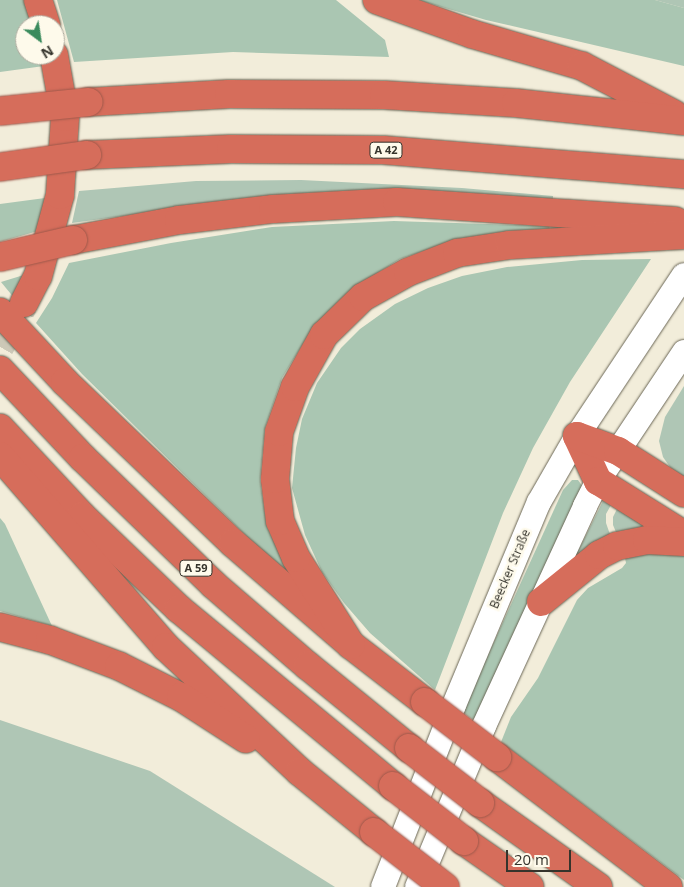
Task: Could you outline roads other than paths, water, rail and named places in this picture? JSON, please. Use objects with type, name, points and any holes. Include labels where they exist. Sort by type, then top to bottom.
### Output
[{"type":"highway","points":[[38,0],[43,15]]},
{"type":"highway","points":[[377,0],[472,34],[582,66],[684,120]]},
{"type":"highway","points":[[56,65],[65,117],[60,195],[38,276],[12,308],[64,382],[233,543],[350,645],[668,887]]},
{"type":"highway","points":[[0,111],[89,102],[229,94],[384,95],[516,103],[684,120]]},
{"type":"highway","name":"A 42","points":[[0,167],[87,155],[231,149],[383,150],[684,174]]},
{"type":"highway","points":[[0,257],[72,240],[188,219],[273,209],[397,202],[670,229]]},
{"type":"highway","points":[[350,645],[296,558],[280,521],[275,479],[279,432],[294,387],[324,335],[363,297],[408,272],[457,253],[510,245],[670,229]]},
{"type":"highway","name":"A 59","points":[[0,370],[83,458],[214,584],[308,666],[408,748],[480,803],[598,887]]},
{"type":"highway","points":[[0,428],[82,516],[179,609],[393,786],[464,841],[530,887]]},
{"type":"highway","points":[[577,436],[618,451],[684,493]]},
{"type":"highway","points":[[577,436],[598,481],[684,535]]},
{"type":"highway","points":[[0,456],[166,647],[300,772],[445,887]]},
{"type":"highway","points":[[541,602],[598,555],[617,546],[647,540],[684,542]]},
{"type":"highway","points":[[0,627],[50,640],[119,666],[181,697],[300,772]]},
{"type":"street","name":"Beecker Straße","points":[[383,887],[454,705],[539,502],[577,436],[684,275]]},
{"type":"street","points":[[417,887],[484,726],[598,481],[684,352]]},
{"type":"tunnel","points":[[0,347],[24,305]]}]
